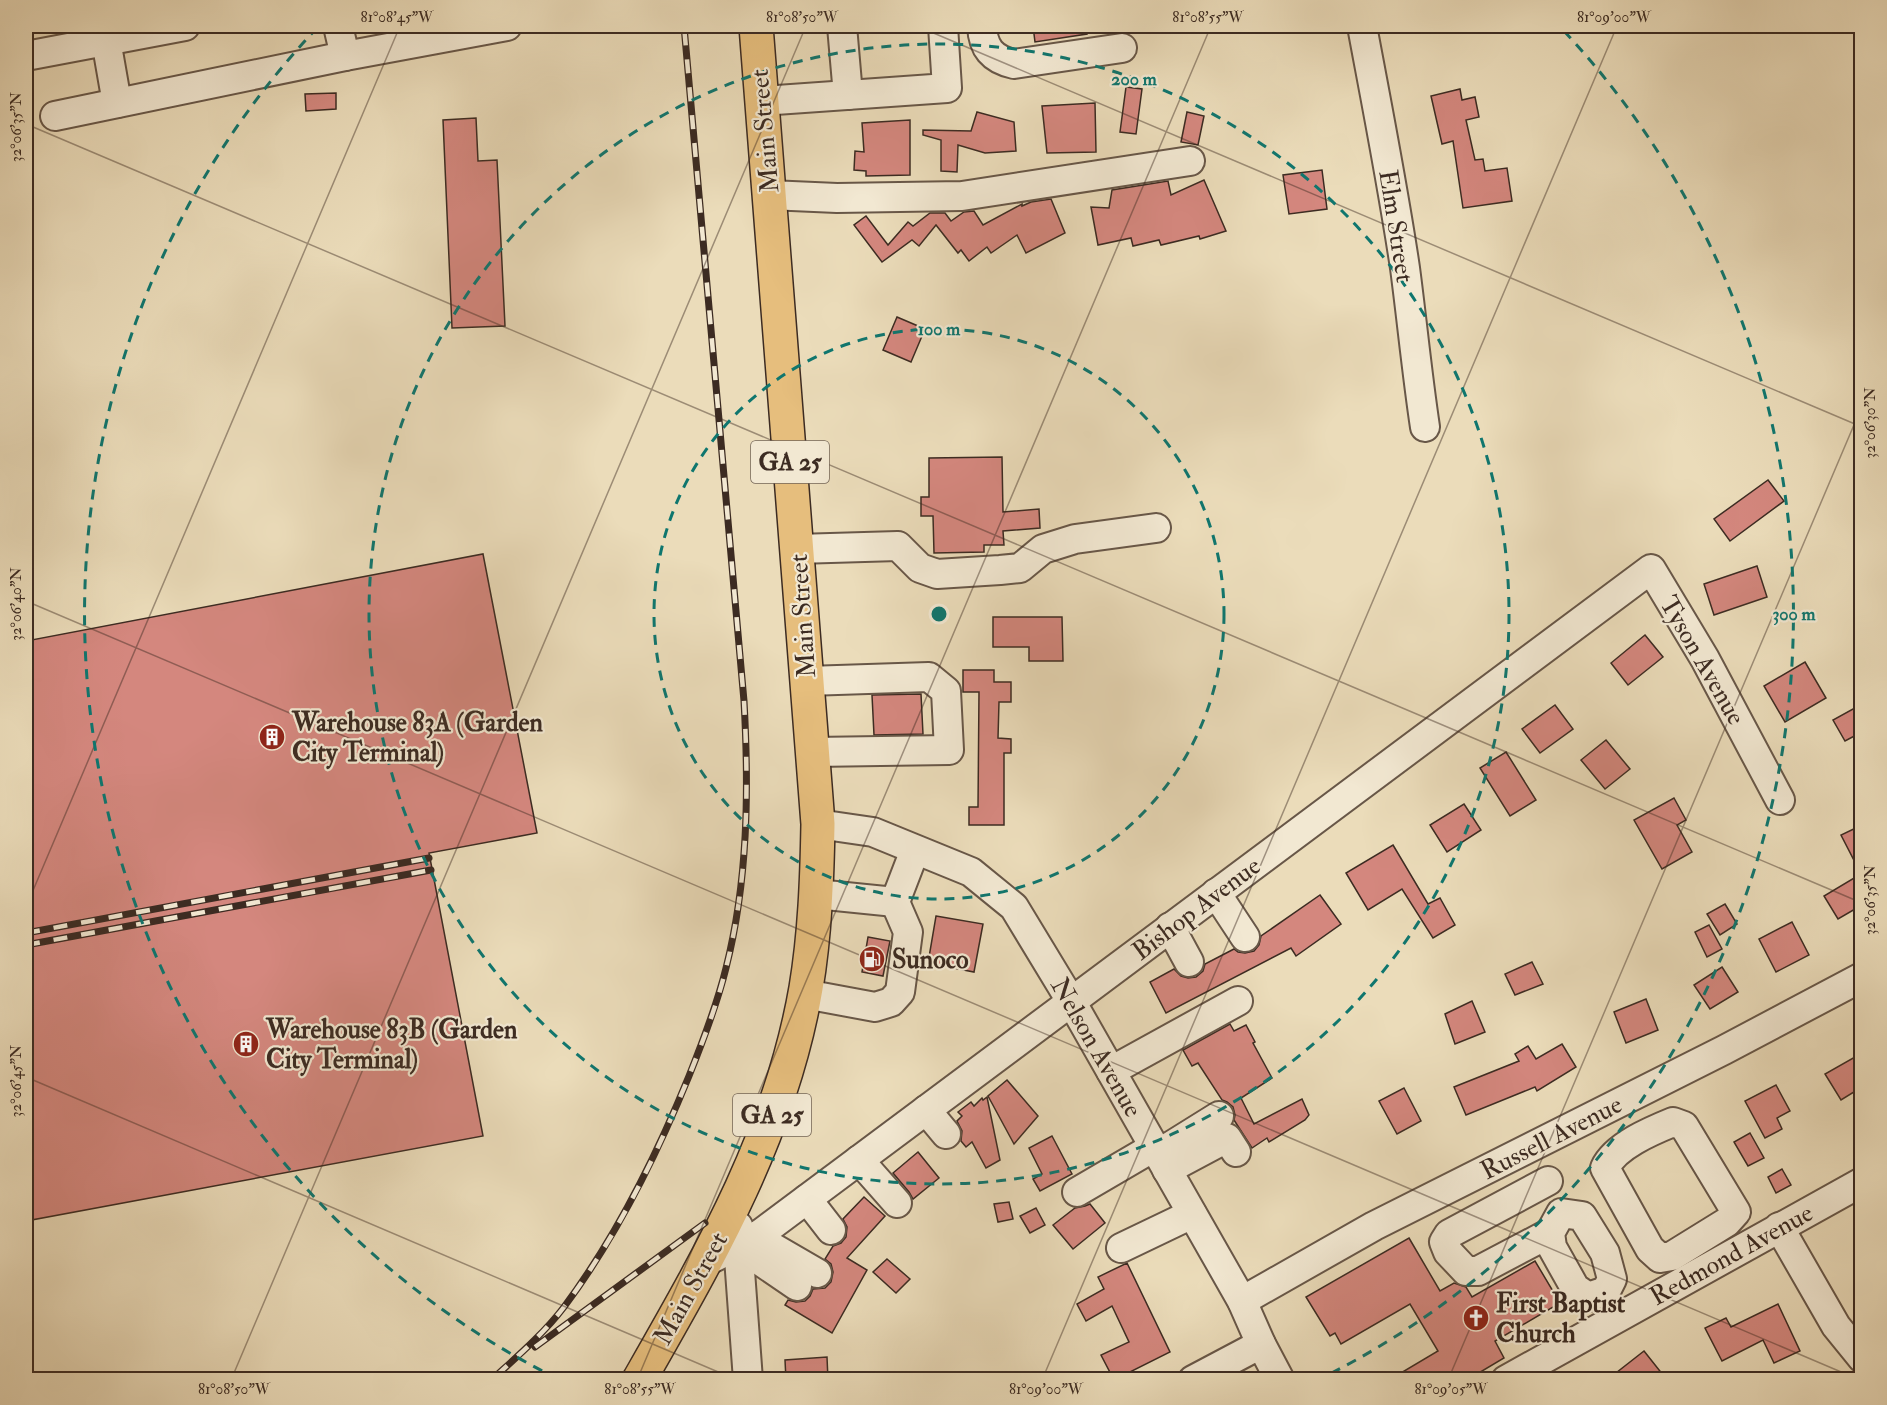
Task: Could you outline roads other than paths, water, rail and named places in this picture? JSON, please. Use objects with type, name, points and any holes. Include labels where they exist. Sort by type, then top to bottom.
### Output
[{"type":"main road","name":"Main Street","points":[[639,1380],[707,1261],[739,1196],[767,1129],[786,1071],[805,994],[814,925],[818,824],[756,26]]},
{"type":"street","points":[[26,56],[185,26]]},
{"type":"street","points":[[338,26],[345,56]]},
{"type":"street","points":[[55,116],[345,56],[507,26]]},
{"type":"street","points":[[842,26],[848,94]]},
{"type":"street","points":[[761,100],[947,88],[943,26]]},
{"type":"street","points":[[982,26],[983,39],[993,55],[1004,62],[1014,64],[1122,48]]},
{"type":"street","name":"Elm Street","points":[[1362,26],[1403,260],[1415,366],[1425,427]]},
{"type":"street","points":[[106,40],[117,103]]},
{"type":"street","points":[[769,195],[837,198],[962,196],[1191,161]]},
{"type":"street","points":[[797,549],[898,546],[920,568],[937,574],[1020,568],[1043,549],[1075,539],[1156,528]]},
{"type":"street","name":"Tyson Avenue","points":[[1652,569],[1705,659],[1780,800]]},
{"type":"street","name":"Bishop Avenue","points":[[707,1261],[748,1239],[807,1199],[926,1110],[990,1077],[1071,1001],[1652,569]]},
{"type":"street","points":[[807,681],[929,676],[946,691],[949,750],[813,752]]},
{"type":"street","name":"Nelson Avenue","points":[[818,824],[873,832],[971,872],[1014,907],[1071,1001],[1242,1300],[1280,1380]]},
{"type":"street","points":[[805,994],[876,1007],[891,1002],[900,992],[908,932],[895,902],[915,850]]},
{"type":"street","points":[[1216,893],[1245,937]]},
{"type":"street","points":[[816,894],[895,902]]},
{"type":"street","points":[[1170,927],[1189,962]]},
{"type":"street","name":"Russell Avenue","points":[[1242,1300],[1374,1226],[1627,1099],[1862,977]]},
{"type":"street","points":[[1110,1071],[1238,1001]]},
{"type":"street","points":[[1627,1099],[1644,1134]]},
{"type":"street","points":[[926,1110],[946,1134]]},
{"type":"street","points":[[1160,1157],[1219,1116]]},
{"type":"street","points":[[1673,1122],[1684,1126],[1736,1212],[1727,1222],[1672,1256],[1660,1258],[1650,1249],[1605,1168],[1609,1159],[1644,1134],[1673,1122]]},
{"type":"street","points":[[1077,1192],[1160,1157],[1227,1138],[1236,1152]]},
{"type":"street","points":[[1534,1146],[1548,1181],[1556,1223],[1478,1271],[1466,1270],[1448,1252],[1444,1242],[1449,1234],[1548,1181]]},
{"type":"street","points":[[859,1160],[897,1203]]},
{"type":"street","name":"Redmond Avenue","points":[[1506,1380],[1862,1182]]},
{"type":"street","name":"Main Street","points":[[739,1196],[748,1239],[748,1380]]},
{"type":"street","points":[[807,1199],[831,1230]]},
{"type":"street","points":[[1121,1248],[1192,1214]]},
{"type":"street","points":[[1779,1227],[1836,1326],[1862,1358]]},
{"type":"street","points":[[748,1239],[756,1258],[807,1280]]},
{"type":"street","points":[[1193,1380],[1261,1344]]},
{"type":"railway","points":[[497,1375],[541,1334],[564,1307],[618,1224],[649,1166],[709,1023],[726,968],[739,902],[746,802],[744,701],[684,26]]},
{"type":"railway","points":[[26,933],[429,858]]},
{"type":"railway","points":[[26,945],[431,870]]},
{"type":"railway","points":[[535,1347],[705,1223]]},
{"type":"place","name":"Warehouse 83A (Garden City Terminal)","points":[[272,737]]},
{"type":"place","name":"Sunoco","points":[[872,959]]},
{"type":"place","name":"Warehouse 83B (Garden City Terminal)","points":[[246,1044]]},
{"type":"place","name":"First Baptist Church","points":[[1476,1318]]}]
